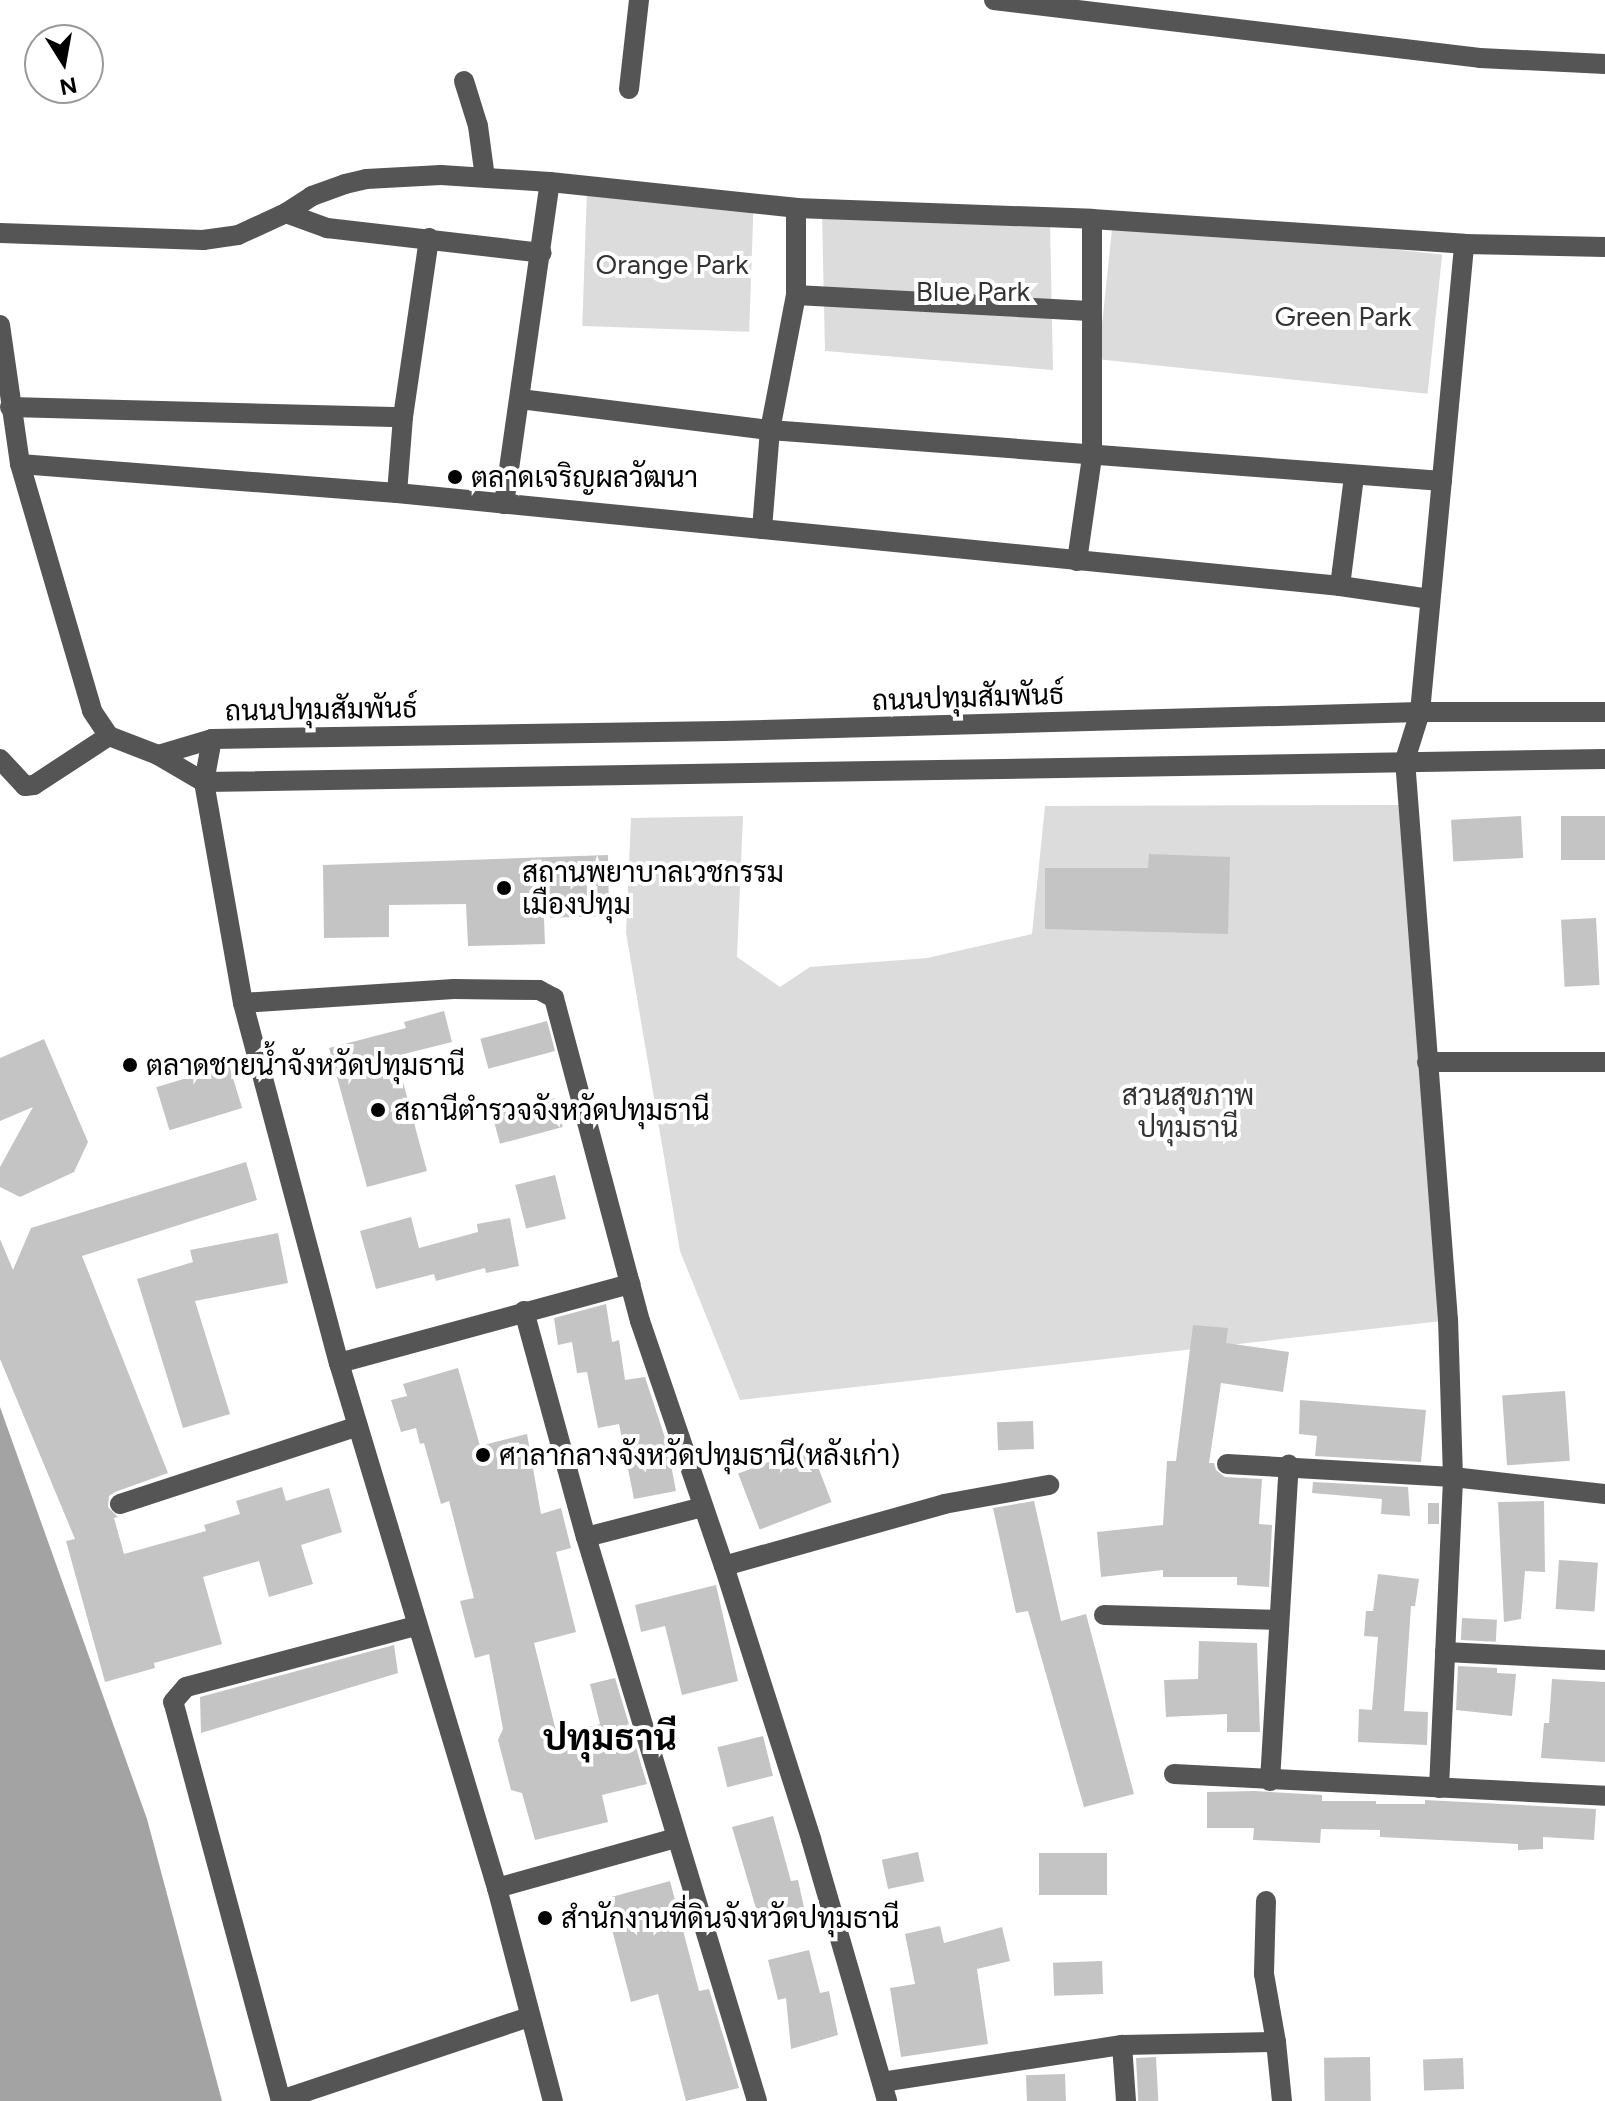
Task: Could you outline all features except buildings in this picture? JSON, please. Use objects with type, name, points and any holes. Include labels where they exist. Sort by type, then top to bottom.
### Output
[{"type":"street","points":[[629,89],[639,0]]},
{"type":"street","points":[[994,0],[1480,58],[1605,64]]},
{"type":"street","points":[[464,81],[478,126],[485,178]]},
{"type":"street","points":[[0,233],[203,240],[238,235],[286,213],[312,196],[366,179],[441,175],[550,182],[796,208],[1092,219],[1464,244],[1605,247]]},
{"type":"street","points":[[504,504],[550,182]]},
{"type":"street","points":[[762,529],[770,430],[796,295],[796,208]]},
{"type":"street","points":[[286,213],[327,228],[542,253]]},
{"type":"street","points":[[1077,561],[1092,457],[1092,219]]},
{"type":"street","points":[[397,493],[403,417],[429,238]]},
{"type":"street","points":[[1439,1788],[1453,1477],[1448,1320],[1405,760],[1420,712],[1464,244]]},
{"type":"street","points":[[796,295],[1090,311]]},
{"type":"street","points":[[0,325],[20,464],[92,711],[109,736],[158,755],[204,782],[1605,759]]},
{"type":"street","points":[[520,399],[770,430],[1354,477],[1442,481]]},
{"type":"street","points":[[10,407],[403,417]]},
{"type":"street","points":[[20,464],[397,493],[1340,586],[1430,599]]},
{"type":"street","points":[[1340,586],[1354,477]]},
{"type":"street","name":"ถนนปทุมสัมพันธ์","points":[[158,755],[212,739],[724,731],[1420,712],[1605,712]]},
{"type":"street","points":[[0,759],[25,786],[34,785],[109,736]]},
{"type":"street","points":[[212,739],[204,782],[243,1003],[339,1363],[497,1888],[553,2101]]},
{"type":"street","points":[[243,1003],[454,989],[539,990],[550,994],[558,1005],[630,1284],[811,1839],[884,2092],[1122,2045],[1276,2042]]},
{"type":"street","points":[[1427,1062],[1605,1062]]},
{"type":"street","points":[[339,1363],[630,1284]]},
{"type":"street","points":[[524,1311],[586,1537],[757,2101]]},
{"type":"street","points":[[120,1504],[358,1426]]},
{"type":"street","points":[[1227,1464],[1289,1465],[1453,1477],[1605,1494]]},
{"type":"street","points":[[1270,1781],[1289,1465]]},
{"type":"street","points":[[724,1566],[944,1504],[1049,1485]]},
{"type":"street","points":[[586,1537],[703,1507]]},
{"type":"street","points":[[1104,1615],[1279,1620]]},
{"type":"street","points":[[416,1626],[186,1687],[173,1702],[281,2101],[529,2017]]},
{"type":"street","points":[[1445,1652],[1605,1660]]},
{"type":"street","points":[[1174,1774],[1605,1796]]},
{"type":"street","points":[[497,1888],[676,1838]]},
{"type":"street","points":[[1266,1901],[1264,1974],[1282,2101]]},
{"type":"street","points":[[1122,2045],[1126,2101]]},
{"type":"green space","name":"Orange Park","points":[[587,190],[754,196],[749,332],[582,326]]},
{"type":"green space","name":"Blue Park","points":[[822,213],[1050,221],[1053,370],[825,351]]},
{"type":"green space","name":"Green Park","points":[[1113,220],[1442,255],[1428,394],[1098,359]]},
{"type":"green space","name":"สวนสุขภาพ ปทุมธานี","points":[[1400,805],[1442,1321],[740,1400],[680,1251],[626,933],[631,818],[743,816],[737,957],[780,987],[810,967],[927,958],[1032,934],[1045,806]]},
{"type":"shaded area","points":[[0,1407],[147,1819],[222,2101],[0,2101]]},
{"type":"place","name":"ตลาดเจริญผลวัฒนา","points":[[455,477]]},
{"type":"place","name":"สถานพยาบาลเวชกรรม เมืองปทุม","points":[[504,888]]},
{"type":"place","name":"ตลาดชายน้ำจังหวัดปทุมธานี","points":[[130,1065]]},
{"type":"place","name":"สถานีตำรวจจังหวัดปทุมธานี","points":[[378,1110]]},
{"type":"place","name":"ศาลากลางจังหวัดปทุมธานี(หลังเก่า)","points":[[483,1455]]},
{"type":"place","name":"สำนักงานที่ดินจังหวัดปทุมธานี","points":[[545,1918]]},
{"type":"district","name":"ปทุมธานี","points":[[610,1738]]}]
